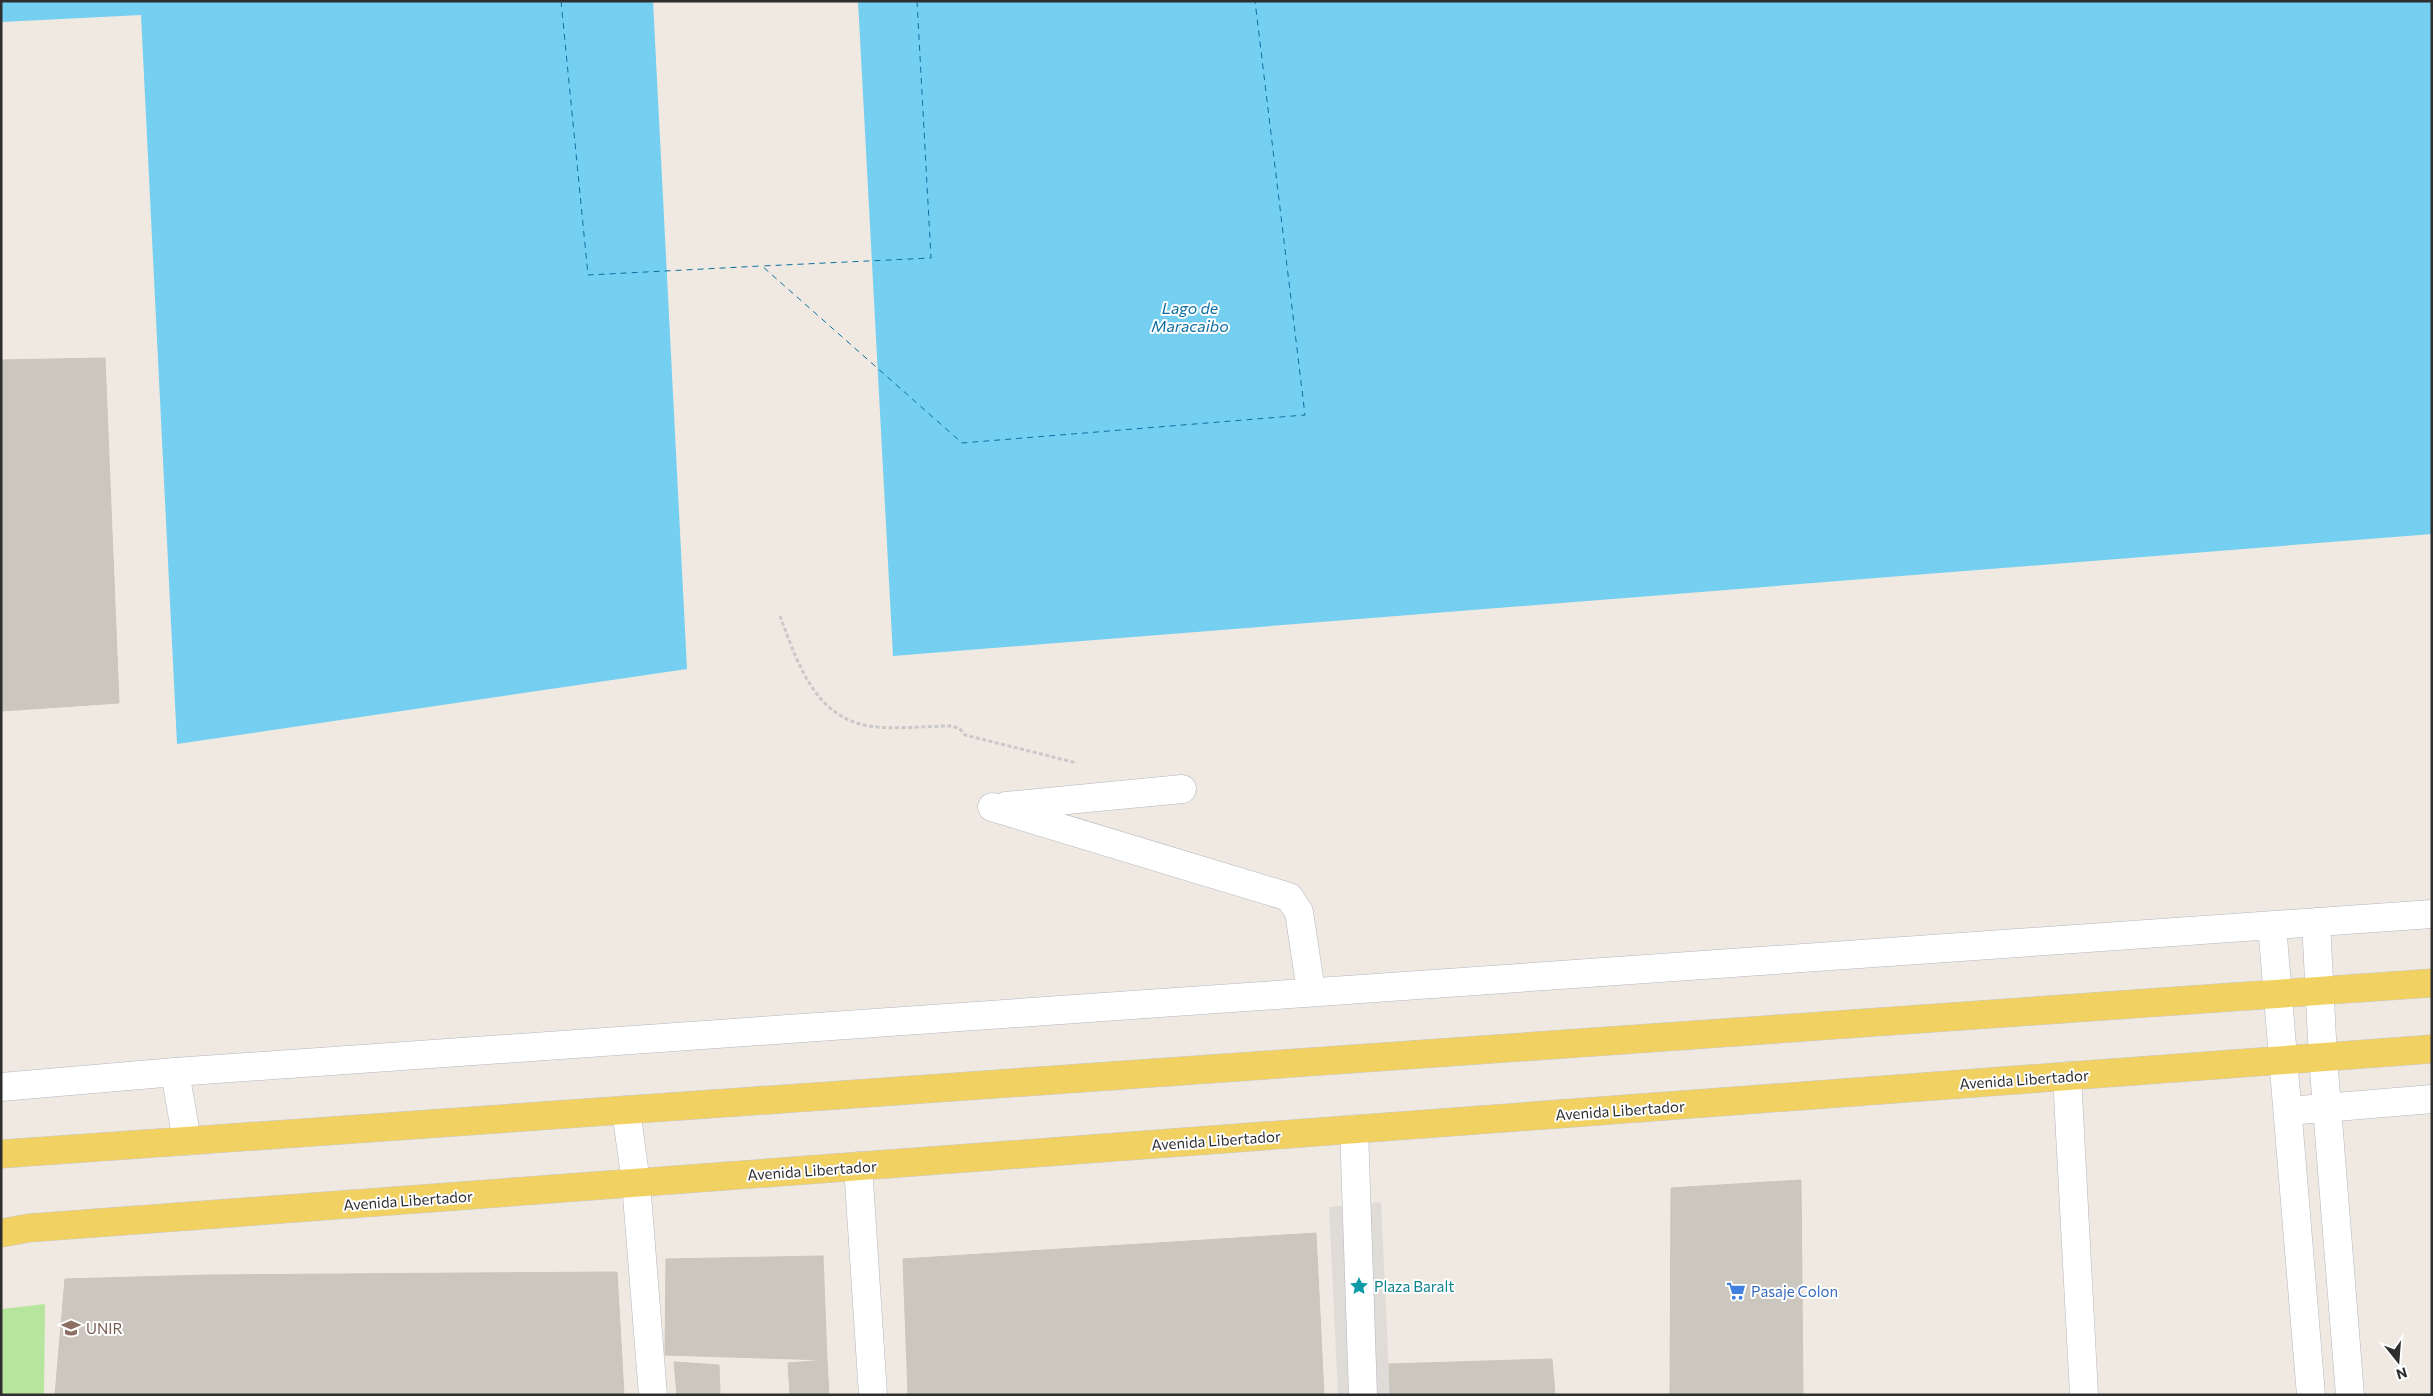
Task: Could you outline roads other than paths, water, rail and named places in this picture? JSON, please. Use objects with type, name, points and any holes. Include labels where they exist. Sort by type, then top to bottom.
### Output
[{"type":"main road","points":[[1,1154],[2432,983]]},
{"type":"main road","name":"Avenida Libertador","points":[[1,1233],[29,1228],[2432,1049]]},
{"type":"street","points":[[1182,789],[992,807],[1289,897],[1299,912],[1311,991]]},
{"type":"street","points":[[1,1087],[175,1072],[1311,991],[2432,914]]},
{"type":"street","points":[[2316,922],[2323,1058],[2350,1395]]},
{"type":"street","points":[[2272,925],[2311,1395]]},
{"type":"street","points":[[175,1072],[186,1141]]},
{"type":"street","points":[[2067,1076],[2084,1395]]},
{"type":"street","points":[[2288,1111],[2432,1099]]},
{"type":"street","points":[[626,1110],[636,1183],[653,1395]]},
{"type":"street","points":[[1354,1129],[1363,1395]]},
{"type":"street","points":[[858,1166],[873,1395]]},
{"type":"water","points":[[1,1],[653,1],[687,669],[177,744],[141,15],[1,22]]},
{"type":"water","name":"Lago de Maracaibo","points":[[858,1],[2432,1],[2432,534],[893,656]]},
{"type":"place","name":"Plaza Baralt","points":[[1359,1286]]},
{"type":"place","name":"Pasaje Colon","points":[[1736,1291]]},
{"type":"place","name":"UNIR","points":[[71,1328]]}]
